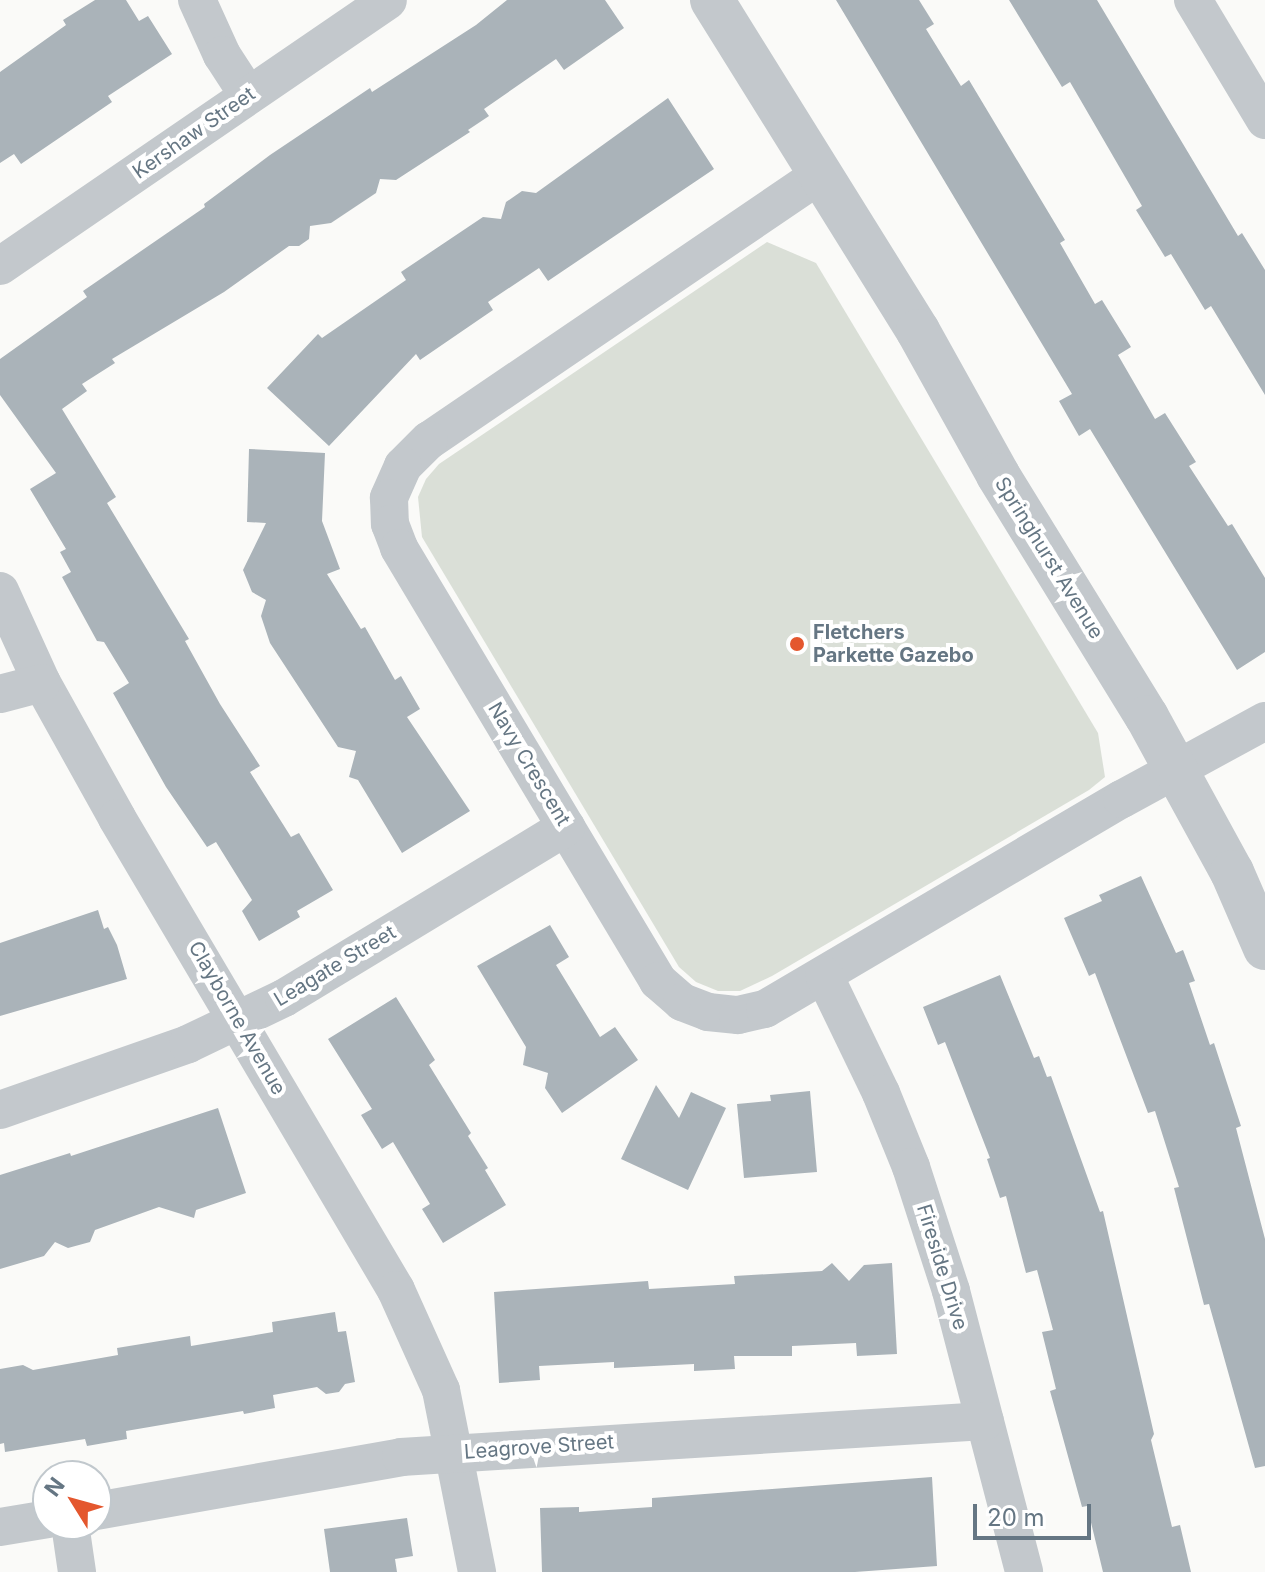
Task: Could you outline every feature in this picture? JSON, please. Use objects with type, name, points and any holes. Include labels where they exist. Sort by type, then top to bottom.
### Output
[{"type":"street","points":[[197,0],[222,55],[248,95]]},
{"type":"street","name":"Kershaw Street","points":[[0,266],[388,0]]},
{"type":"street","name":"Springhurst Avenue","points":[[712,0],[818,176],[918,331],[998,475],[1176,769],[1232,872],[1265,948]]},
{"type":"street","points":[[1193,0],[1265,120]]},
{"type":"street","name":"Navy Crescent","points":[[818,176],[429,440],[403,466],[389,498],[390,524],[399,548],[658,981],[682,1002],[708,1012],[738,1015],[765,1009],[1176,769],[1265,721]]},
{"type":"street","name":"Clayborne Avenue","points":[[0,591],[42,683],[117,818],[396,1290],[441,1390],[455,1453]]},
{"type":"street","points":[[0,694],[42,683]]},
{"type":"street","name":"Leagate Street","points":[[0,1110],[188,1044],[284,998],[566,827]]},
{"type":"street","name":"Fireside Drive","points":[[824,975],[881,1093],[911,1167],[951,1291],[1024,1572]]},
{"type":"street","name":"Leagrove Street","points":[[112,1508],[401,1457],[985,1421]]},
{"type":"street","points":[[455,1453],[477,1572]]},
{"type":"street","points":[[0,1527],[32,1522]]},
{"type":"street","points":[[72,1540],[77,1572]]},
{"type":"shaded area","points":[[767,242],[816,263],[1098,733],[1105,777],[1089,790],[772,976],[740,991],[718,991],[696,982],[679,967],[422,537],[418,497],[426,479],[439,464]]},
{"type":"building","points":[[95,0],[126,0],[139,21],[148,16],[172,54],[108,96],[112,102],[21,164],[14,154],[0,163],[0,72],[66,25],[63,20]]},
{"type":"building","points":[[507,0],[605,0],[624,28],[564,70],[556,59],[484,109],[489,116],[468,130],[470,132],[396,180],[380,179],[376,193],[331,223],[310,226],[309,239],[299,246],[289,246],[224,292],[112,359],[115,363],[82,384],[87,391],[62,409],[116,497],[107,503],[189,639],[185,641],[220,704],[260,766],[250,772],[291,837],[299,833],[333,890],[297,911],[300,917],[259,941],[242,911],[252,900],[216,842],[207,847],[166,787],[113,693],[129,683],[104,642],[97,641],[62,577],[71,572],[60,552],[66,549],[30,489],[56,473],[0,395],[0,359],[87,297],[83,291],[205,207],[204,204],[270,155],[370,88],[372,92],[476,25]]},
{"type":"building","points":[[836,0],[919,0],[934,24],[926,29],[961,86],[969,80],[1065,240],[1060,243],[1095,304],[1102,300],[1131,347],[1118,355],[1155,419],[1165,413],[1196,462],[1189,466],[1228,526],[1232,524],[1265,578],[1265,652],[1237,670],[1090,429],[1079,436],[1059,401],[1072,394]]},
{"type":"building","points":[[1009,0],[1097,0],[1238,236],[1242,233],[1265,270],[1265,395],[1211,306],[1205,310],[1171,254],[1165,257],[1136,210],[1142,206],[1070,82],[1062,87]]},
{"type":"building","points":[[668,98],[714,169],[548,281],[539,268],[488,302],[493,310],[420,360],[416,354],[329,446],[267,388],[318,334],[322,338],[406,280],[401,272],[483,217],[501,219],[506,202],[522,191],[536,193]]},
{"type":"building","points":[[249,449],[325,453],[322,521],[340,569],[327,574],[361,629],[365,627],[395,680],[401,676],[420,709],[407,717],[470,811],[402,853],[358,780],[349,777],[356,751],[338,747],[270,643],[261,616],[266,600],[252,592],[243,570],[266,523],[247,522]]},
{"type":"building","points":[[1141,876],[1176,953],[1183,950],[1195,981],[1189,983],[1210,1045],[1214,1043],[1241,1126],[1236,1128],[1265,1239],[1265,1466],[1255,1468],[1209,1304],[1204,1305],[1174,1188],[1179,1187],[1155,1111],[1148,1113],[1095,973],[1089,976],[1064,918],[1102,901],[1099,895]]},
{"type":"building","points":[[98,910],[104,929],[108,927],[117,945],[127,979],[0,1016],[0,943]]},
{"type":"building","points":[[550,925],[569,957],[556,965],[600,1037],[615,1027],[638,1060],[562,1113],[545,1088],[548,1073],[523,1065],[526,1047],[477,966]]},
{"type":"building","points":[[1000,975],[1034,1058],[1039,1056],[1047,1077],[1051,1076],[1100,1212],[1103,1211],[1172,1527],[1180,1525],[1191,1572],[1103,1572],[1087,1506],[1082,1507],[1050,1391],[1056,1389],[1042,1332],[1053,1330],[1037,1270],[1026,1273],[1006,1196],[1000,1198],[987,1159],[990,1158],[945,1042],[938,1045],[923,1007]]},
{"type":"building","points":[[396,997],[435,1060],[429,1065],[471,1133],[468,1136],[506,1205],[443,1243],[422,1209],[430,1204],[393,1142],[382,1149],[361,1115],[372,1109],[328,1039]]},
{"type":"building","points":[[656,1085],[679,1118],[691,1092],[726,1108],[688,1190],[621,1159]]},
{"type":"building","points":[[810,1091],[817,1172],[744,1178],[737,1104],[771,1101],[770,1095]]},
{"type":"building","points":[[218,1108],[246,1193],[196,1210],[194,1218],[159,1207],[95,1230],[90,1242],[68,1248],[55,1242],[44,1256],[0,1269],[0,1175],[70,1153],[71,1156]]},
{"type":"building","points":[[832,1263],[849,1281],[864,1265],[892,1263],[897,1354],[857,1356],[856,1343],[792,1346],[792,1356],[734,1356],[735,1369],[694,1371],[694,1364],[614,1368],[614,1362],[539,1366],[540,1380],[499,1383],[494,1292],[648,1281],[649,1289],[735,1284],[734,1276],[822,1271]]},
{"type":"building","points":[[335,1312],[338,1332],[346,1331],[355,1382],[345,1384],[339,1392],[326,1394],[317,1387],[273,1395],[275,1408],[126,1431],[127,1439],[87,1446],[85,1439],[5,1452],[4,1443],[0,1444],[0,1369],[23,1365],[33,1370],[118,1355],[117,1348],[190,1336],[191,1346],[273,1332],[272,1322]]},
{"type":"building","points":[[932,1477],[937,1566],[855,1572],[542,1572],[540,1508],[579,1507],[579,1512],[652,1507],[652,1498]]},
{"type":"building","points":[[407,1518],[413,1556],[395,1559],[397,1572],[330,1572],[324,1529]]},
{"type":"place","name":"Fletchers Parkette Gazebo","points":[[797,644]]}]
